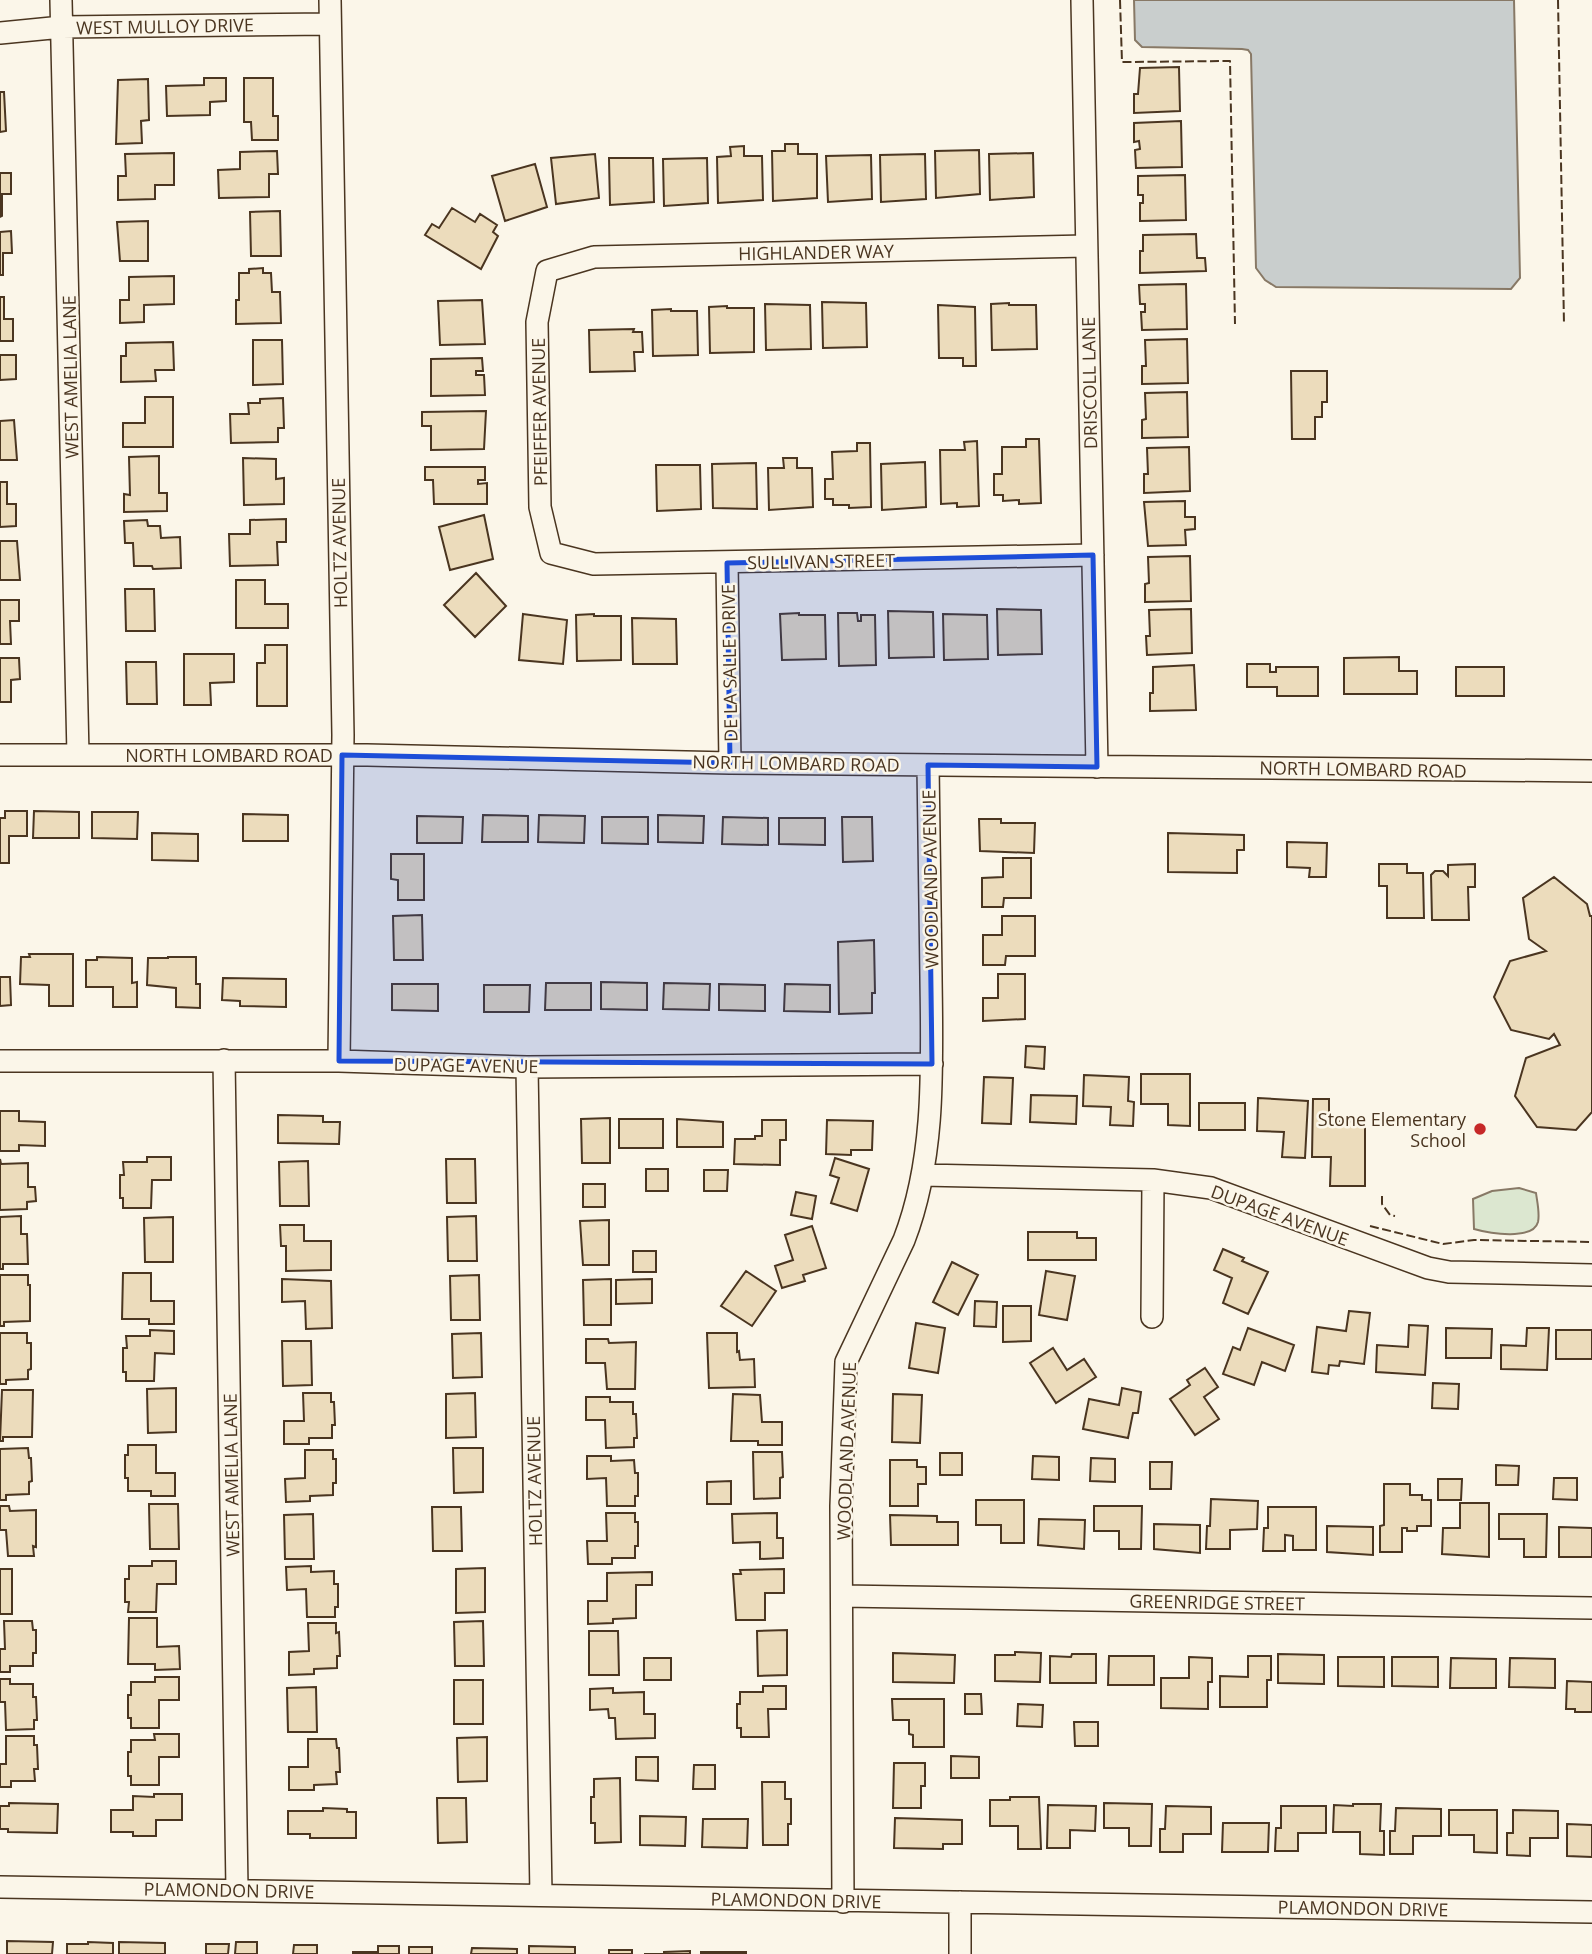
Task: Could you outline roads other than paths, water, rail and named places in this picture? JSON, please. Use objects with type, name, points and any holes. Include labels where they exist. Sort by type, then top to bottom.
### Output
[{"type":"street","name":"WEST AMELIA LANE","points":[[61,0],[78,755]]},
{"type":"street","name":"HOLTZ AVENUE","points":[[330,0],[342,755],[339,1062]]},
{"type":"street","name":"DRISCOLL LANE","points":[[1082,0],[1097,767]]},
{"type":"street","name":"WEST MULLOY DRIVE","points":[[0,33],[62,27],[330,24]]},
{"type":"street","name":"HIGHLANDER WAY","points":[[547,271],[594,257],[1086,246]]},
{"type":"street","name":"PFEIFFER AVENUE","points":[[547,271],[537,322],[540,507],[551,553]]},
{"type":"street","name":"SULLIVAN STREET","points":[[551,553],[594,564],[1093,555]]},
{"type":"street","name":"DE LA SALLE DRIVE","points":[[727,563],[730,763]]},
{"type":"street","name":"NORTH LOMBARD ROAD","points":[[0,755],[342,755],[730,763],[1592,771]]},
{"type":"street","name":"WOODLAND AVENUE","points":[[844,1902],[841,1506],[846,1362],[912,1220],[930,1118],[932,1064],[928,765]]},
{"type":"street","name":"WEST AMELIA LANE","points":[[224,1060],[237,1889]]},
{"type":"street","name":"DUPAGE AVENUE","points":[[0,1061],[224,1060],[527,1067],[932,1064]]},
{"type":"street","name":"HOLTZ AVENUE","points":[[527,1067],[541,1895]]},
{"type":"street","name":"DUPAGE AVENUE","points":[[922,1175],[1153,1180],[1211,1188],[1428,1268],[1449,1272],[1592,1275]]},
{"type":"street","points":[[1152,1317],[1153,1180]]},
{"type":"street","name":"GREENRIDGE STREET","points":[[842,1596],[1592,1608]]},
{"type":"street","name":"PLAMONDON DRIVE","points":[[0,1887],[1592,1912]]},
{"type":"street","points":[[960,1902],[960,1954]]},
{"type":"place","name":"Stone Elementary School","points":[[1480,1129]]}]
